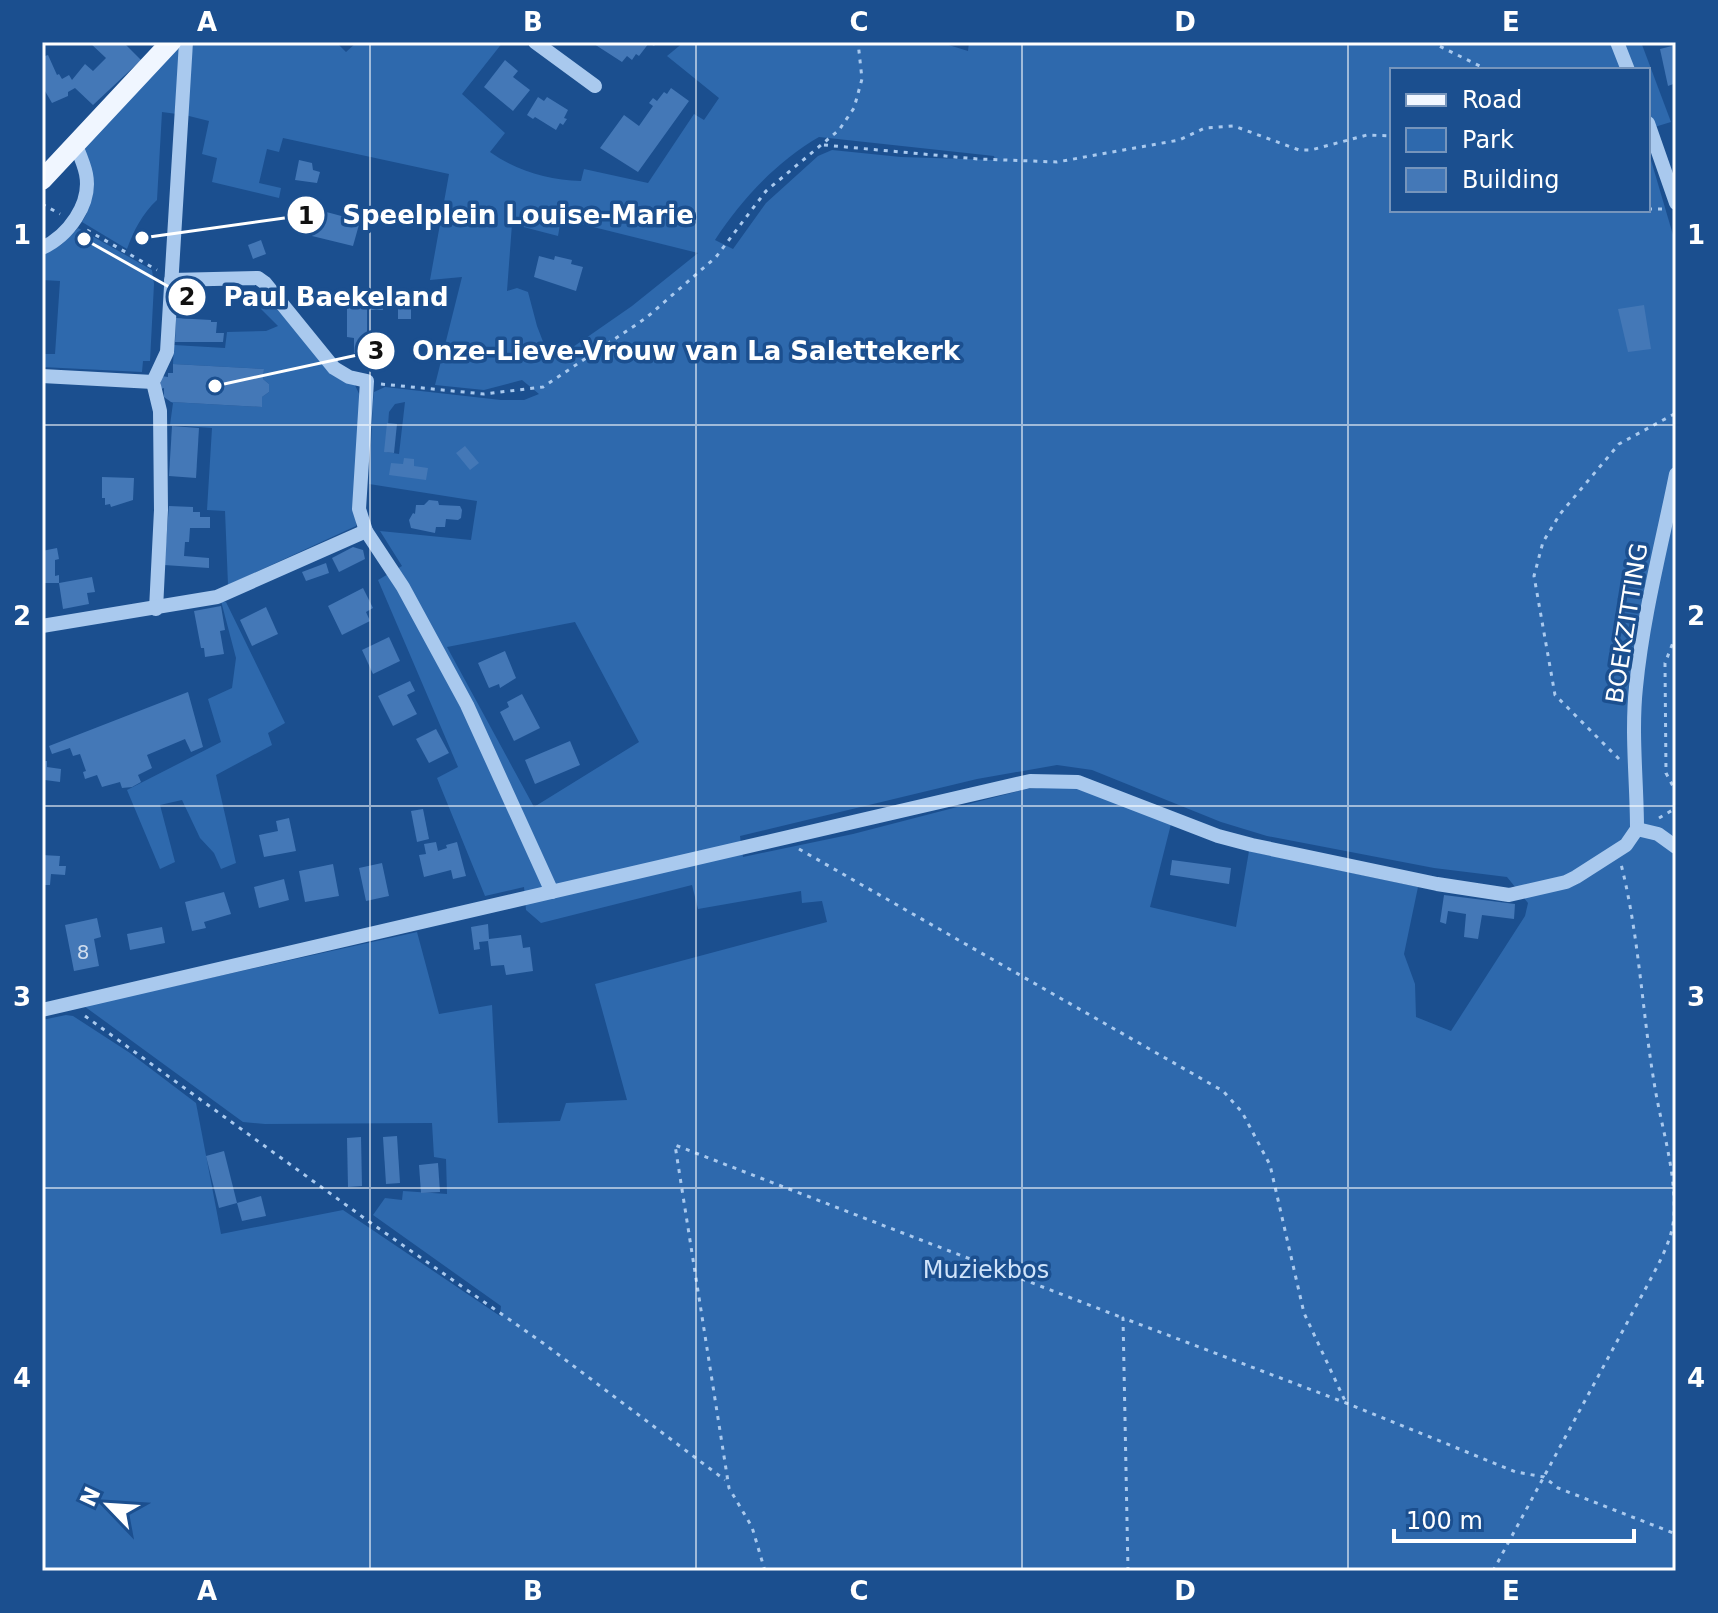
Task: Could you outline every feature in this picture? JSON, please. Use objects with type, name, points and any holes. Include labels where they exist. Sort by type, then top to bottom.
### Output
[{"type":"main road","points":[[42,180],[171,42]]},
{"type":"street","points":[[156,609],[161,510],[160,411],[153,382],[167,352],[186,42]]},
{"type":"street","points":[[535,42],[595,86]]},
{"type":"street","points":[[1617,42],[1627,68]]},
{"type":"street","points":[[1650,129],[1676,203]]},
{"type":"street","points":[[42,248],[57,240],[73,222],[86,190],[86,175],[75,143]]},
{"type":"street","points":[[171,280],[258,278],[334,368],[349,377],[367,381],[359,509],[366,531],[403,587],[467,705],[552,892]]},
{"type":"street","points":[[42,376],[153,382]]},
{"type":"street","name":"BOEKZITTING","points":[[1637,829],[1634,744],[1636,686],[1648,609],[1676,474]]},
{"type":"street","points":[[42,626],[217,597],[366,531]]},
{"type":"street","points":[[42,1010],[1030,781],[1058,780],[1096,787],[1227,839],[1509,895],[1566,882],[1626,845],[1637,829],[1658,834],[1676,847]]},
{"type":"path","points":[[367,381],[484,394],[543,387],[570,371],[669,300],[716,257],[766,191],[839,130],[854,108],[862,79],[858,42]]},
{"type":"path","points":[[1431,42],[1484,68]]},
{"type":"path","points":[[824,145],[978,159],[1057,162],[1179,140],[1205,128],[1234,126],[1299,150],[1311,150],[1367,135],[1390,136]]},
{"type":"path","points":[[42,204],[171,280]]},
{"type":"path","points":[[1621,767],[1619,759],[1555,695],[1534,576],[1543,542],[1560,514],[1619,444],[1676,413]]},
{"type":"path","points":[[1676,635],[1665,663],[1666,773],[1676,792]]},
{"type":"path","points":[[781,839],[1223,1091],[1242,1112],[1270,1165],[1304,1313],[1346,1403]]},
{"type":"path","points":[[1493,1571],[1648,1284],[1661,1258],[1674,1218],[1668,1145],[1654,1085],[1629,900],[1617,851]]},
{"type":"path","points":[[76,1003],[87,1019],[543,1343],[725,1480]]},
{"type":"path","points":[[765,1571],[752,1527],[729,1488],[675,1145],[1346,1403],[1516,1472],[1544,1477],[1558,1488],[1676,1534]]},
{"type":"path","points":[[1123,1318],[1128,1571]]},
{"type":"green space","name":"Muziekbos","points":[[193,42],[336,42],[346,52],[357,42],[503,42],[462,94],[505,133],[490,152],[522,169],[557,179],[581,181],[584,169],[648,183],[694,114],[704,120],[719,98],[667,56],[684,42],[939,42],[968,51],[969,42],[1641,42],[1671,122],[1650,128],[1650,68],[1390,68],[1390,212],[1650,212],[1650,157],[1676,245],[1676,1571],[42,1571],[42,1020],[73,1016],[130,1053],[196,1103],[221,1234],[343,1210],[500,1316],[501,1306],[373,1215],[385,1198],[402,1200],[403,1191],[447,1194],[446,1159],[434,1157],[432,1123],[243,1122],[84,1006],[417,932],[439,1014],[492,1005],[498,1123],[560,1121],[566,1103],[627,1100],[595,984],[827,922],[822,901],[802,903],[801,891],[698,909],[692,885],[541,923],[526,910],[524,887],[485,896],[437,778],[458,767],[378,580],[402,566],[380,531],[471,540],[477,501],[369,484],[373,401],[374,392],[385,387],[501,400],[524,400],[539,394],[522,380],[484,390],[435,385],[462,277],[430,280],[449,174],[283,138],[279,152],[267,149],[259,183],[281,188],[279,198],[212,182],[217,158],[202,154],[209,121],[185,115]],"holes":[[[819,137],[994,156],[995,160],[901,157],[832,150],[818,156],[766,203],[733,249],[715,240],[761,182]],[[561,219],[698,253],[632,306],[560,356],[547,352],[528,292],[517,288],[507,291],[512,224],[558,236]],[[405,402],[399,454],[386,452],[389,412],[395,404]],[[575,622],[639,742],[534,807],[447,647]],[[1057,765],[1092,770],[1221,822],[1267,836],[1434,868],[1507,877],[1528,903],[1525,916],[1451,1031],[1416,1017],[1415,984],[1404,954],[1418,887],[1249,851],[1236,927],[1150,907],[1171,824],[1080,788],[1056,786],[1027,789],[853,834],[743,857],[740,836],[977,779]]]},
{"type":"green space","points":[[178,48],[181,53],[177,114],[162,112],[157,200],[139,223],[127,249],[82,222],[87,213],[78,150]]},
{"type":"green space","points":[[78,228],[152,270],[150,361],[143,361],[142,372],[42,367],[42,354],[55,354],[60,281],[42,280],[42,254],[61,245]]},
{"type":"green space","points":[[272,298],[354,383],[360,396],[356,526],[228,585],[225,511],[207,510],[212,428],[170,425],[171,402],[262,407],[262,397],[269,392],[269,384],[263,379],[264,369],[173,364],[174,345],[225,348],[227,332],[266,331],[278,326],[261,309]]},
{"type":"green space","points":[[221,601],[226,602],[285,723],[268,733],[272,745],[216,775],[236,863],[221,869],[214,853],[200,838],[182,800],[160,805],[175,862],[160,869],[127,790],[221,742],[208,699],[232,688],[236,658]]},
{"type":"building","points":[[89,42],[102,45],[104,42],[123,42],[141,60],[93,105],[75,88],[68,92],[68,96],[52,103],[42,86],[42,57],[48,55],[62,79],[69,75],[72,80],[85,64],[93,71],[106,58]]},
{"type":"building","points":[[591,42],[657,42],[654,46],[649,43],[632,60],[627,56],[622,62]]},
{"type":"building","points":[[1676,45],[1676,83],[1668,86],[1660,49]]},
{"type":"building","points":[[505,60],[518,71],[513,77],[530,90],[513,111],[484,87]]},
{"type":"building","points":[[671,88],[689,101],[638,172],[600,148],[624,115],[639,126],[653,106],[649,103],[653,98],[657,101]]},
{"type":"building","points":[[538,97],[544,101],[547,97],[568,110],[564,118],[567,119],[556,130],[527,115]]},
{"type":"building","points":[[299,160],[312,163],[313,170],[320,172],[317,183],[295,180]]},
{"type":"building","points":[[319,210],[360,221],[353,246],[312,236]]},
{"type":"building","points":[[261,240],[266,254],[253,259],[248,245]]},
{"type":"building","points":[[539,256],[572,260],[571,264],[583,267],[576,291],[534,277]]},
{"type":"building","points":[[407,291],[408,303],[383,303],[383,310],[371,310],[371,304],[368,304],[367,292]]},
{"type":"building","points":[[1644,305],[1651,349],[1628,352],[1618,309]]},
{"type":"building","points":[[347,306],[367,306],[367,353],[354,353],[354,338],[347,337]]},
{"type":"building","points":[[398,306],[411,306],[411,319],[398,319]]},
{"type":"building","points":[[176,318],[217,322],[216,333],[224,333],[223,342],[175,342]]},
{"type":"building","points":[[173,364],[264,369],[263,379],[269,384],[269,392],[262,397],[262,407],[171,402],[164,397],[161,376],[168,377],[168,373],[173,373]]},
{"type":"building","points":[[387,423],[397,424],[394,453],[384,452]]},
{"type":"building","points":[[172,426],[199,428],[196,478],[169,476]]},
{"type":"building","points":[[465,446],[479,463],[470,470],[456,453]]},
{"type":"building","points":[[404,458],[414,459],[414,466],[428,468],[426,480],[389,475],[391,463],[403,464]]},
{"type":"building","points":[[102,477],[134,478],[133,500],[111,507],[110,504],[105,505]]},
{"type":"building","points":[[429,500],[438,501],[439,505],[460,506],[461,518],[446,519],[445,527],[436,527],[435,533],[411,528],[409,520],[415,514],[416,505],[424,505]]},
{"type":"building","points":[[169,506],[193,507],[193,512],[200,512],[200,517],[210,517],[210,528],[190,528],[184,556],[209,558],[209,568],[164,565]]},
{"type":"building","points":[[353,547],[363,550],[365,559],[339,572],[332,558]]},
{"type":"building","points":[[57,548],[59,559],[55,560],[55,576],[59,575],[59,583],[42,583],[42,551]]},
{"type":"building","points":[[326,563],[329,573],[306,581],[302,572]]},
{"type":"building","points":[[92,577],[95,592],[87,593],[89,604],[63,609],[59,583]]},
{"type":"building","points":[[363,588],[373,608],[366,612],[370,621],[342,635],[328,606]]},
{"type":"building","points":[[221,606],[225,630],[220,631],[224,654],[205,657],[194,611]]},
{"type":"building","points":[[266,607],[278,634],[252,646],[240,620]]},
{"type":"building","points":[[389,637],[400,661],[373,674],[362,650]]},
{"type":"building","points":[[505,651],[516,678],[500,688],[499,684],[489,688],[478,663]]},
{"type":"building","points":[[410,681],[415,691],[407,695],[417,714],[393,726],[378,696]]},
{"type":"building","points":[[188,692],[203,747],[191,752],[185,739],[147,755],[152,768],[138,775],[141,782],[132,787],[122,788],[120,782],[102,787],[97,775],[85,779],[83,772],[86,771],[80,754],[73,756],[70,748],[52,754],[49,746]]},
{"type":"building","points":[[522,694],[540,728],[514,741],[500,712],[509,707],[507,702]]},
{"type":"building","points":[[436,729],[449,753],[429,763],[416,739]]},
{"type":"building","points":[[570,741],[580,765],[535,784],[525,760]]},
{"type":"building","points":[[42,761],[47,761],[47,767],[61,769],[60,782],[45,780],[43,789]]},
{"type":"building","points":[[423,809],[429,839],[417,842],[411,811]]},
{"type":"building","points":[[289,818],[296,851],[264,857],[259,835],[278,831],[276,821]]},
{"type":"building","points":[[436,842],[438,851],[457,842],[466,876],[453,879],[451,870],[424,877],[419,855],[426,854],[424,844]]},
{"type":"building","points":[[42,855],[60,856],[59,866],[66,866],[65,875],[51,874],[50,885],[42,885]]},
{"type":"building","points":[[1172,860],[1231,868],[1229,884],[1170,875]]},
{"type":"building","points":[[382,863],[389,896],[366,901],[359,868]]},
{"type":"building","points":[[333,864],[339,896],[305,902],[299,871]]},
{"type":"building","points":[[284,879],[289,900],[259,908],[254,887]]},
{"type":"building","points":[[224,892],[231,914],[204,922],[206,928],[192,931],[185,902]]},
{"type":"building","points":[[1444,895],[1515,904],[1514,919],[1482,915],[1478,939],[1464,937],[1466,914],[1448,911],[1446,924],[1440,922]]},
{"type":"building","points":[[97,918],[101,937],[94,939],[99,966],[74,971],[65,925]]},
{"type":"building","points":[[488,924],[489,939],[521,935],[523,948],[530,947],[533,971],[506,975],[504,965],[491,966],[488,941],[479,942],[480,949],[474,950],[471,927]]},
{"type":"building","points":[[162,927],[165,943],[130,950],[127,934]]},
{"type":"building","points":[[397,1136],[400,1183],[386,1184],[383,1137]]},
{"type":"building","points":[[361,1137],[362,1186],[348,1187],[347,1138]]},
{"type":"building","points":[[224,1151],[237,1203],[219,1208],[206,1156]]},
{"type":"building","points":[[438,1163],[440,1192],[421,1193],[419,1165]]},
{"type":"building","points":[[261,1196],[266,1216],[242,1221],[237,1203]]},
{"type":"place","name":"Speelplein Louise-Marie","points":[[142,238]]},
{"type":"place","name":"Paul Baekeland","points":[[84,239]]},
{"type":"place","name":"Onze-Lieve-Vrouw van La Salettekerk","points":[[215,386]]}]
